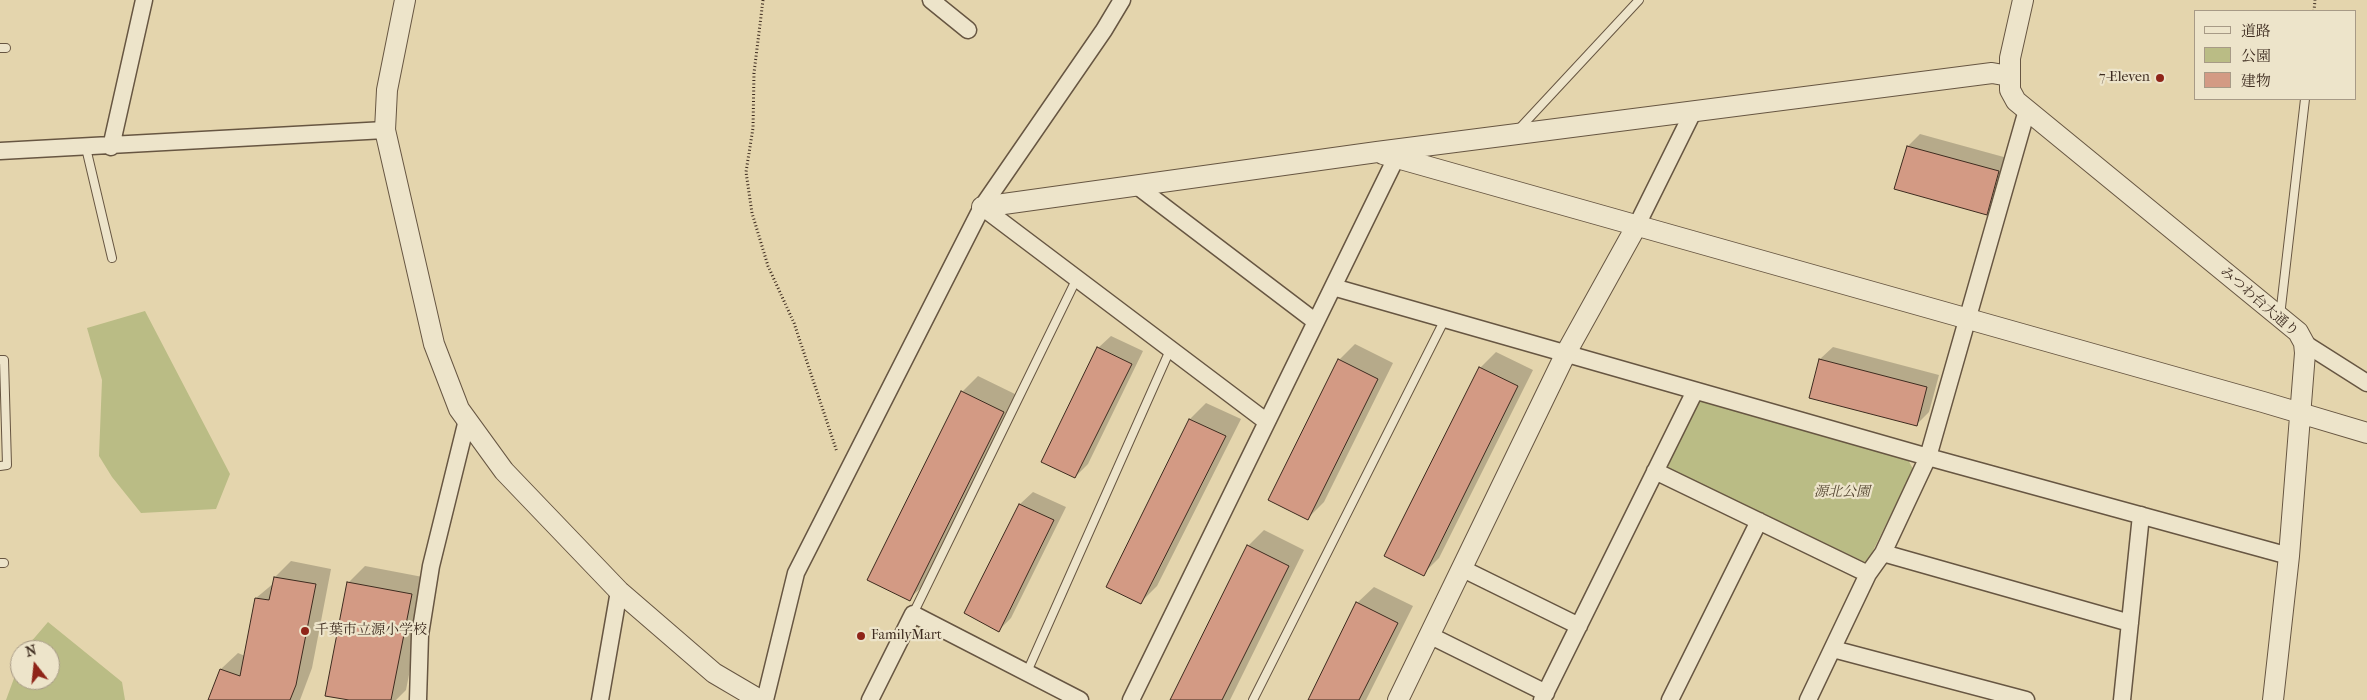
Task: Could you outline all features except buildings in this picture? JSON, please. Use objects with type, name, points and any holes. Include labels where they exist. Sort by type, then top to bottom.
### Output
[{"type":"street","points":[[111,147],[144,0]]},
{"type":"street","points":[[405,0],[387,90],[385,130],[434,344],[459,409],[504,471],[619,591],[714,673],[760,700]]},
{"type":"street","points":[[931,0],[968,30]]},
{"type":"street","points":[[765,700],[796,573],[982,207],[1104,30],[1122,0]]},
{"type":"street","name":"みつわ台大通り","points":[[2023,0],[2010,58],[2010,90],[2016,101],[2298,332],[2304,343],[2289,556],[2273,700]]},
{"type":"street","points":[[982,207],[1386,155],[1514,134],[1992,73],[2009,76]]},
{"type":"street","points":[[1808,700],[1868,574],[1883,553],[1928,457],[2027,110]]},
{"type":"street","points":[[1398,700],[1566,353],[1637,225],[1692,112]]},
{"type":"street","points":[[0,151],[111,147],[385,130]]},
{"type":"street","points":[[1386,155],[2300,412],[2367,433]]},
{"type":"street","points":[[1131,700],[1333,287],[1386,155]]},
{"type":"street","points":[[1137,186],[1316,322]]},
{"type":"street","points":[[982,207],[1267,422]]},
{"type":"street","points":[[1333,287],[1566,353],[1695,392],[2289,556]]},
{"type":"street","points":[[2304,343],[2367,383]]},
{"type":"street","points":[[1429,636],[1544,696],[1695,392]]},
{"type":"street","points":[[418,700],[420,635],[431,566],[467,420]]},
{"type":"street","points":[[1655,471],[1868,574]]},
{"type":"street","points":[[2122,700],[2141,515]]},
{"type":"street","points":[[1670,700],[1759,522]]},
{"type":"street","points":[[1883,553],[2130,622]]},
{"type":"street","points":[[1462,568],[1579,626]]},
{"type":"street","points":[[600,700],[619,591]]},
{"type":"street","points":[[870,700],[913,614],[1080,700]]},
{"type":"street","points":[[1833,649],[2026,700]]},
{"type":"lane","points":[[1514,134],[1639,0]]},
{"type":"lane","points":[[2280,318],[2305,100]]},
{"type":"lane","points":[[86,148],[112,258]]},
{"type":"lane","points":[[913,614],[1077,278]]},
{"type":"lane","points":[[1253,700],[1445,319]]},
{"type":"lane","points":[[1027,672],[1170,350]]},
{"type":"lane","points":[[0,360],[4,360],[8,465],[0,466]]},
{"type":"path","points":[[764,0],[754,73],[753,128],[746,172],[752,213],[768,266],[794,324],[846,476]]},
{"type":"green space","points":[[145,311],[230,474],[216,509],[141,513],[112,477],[99,456],[102,380],[87,328]]},
{"type":"green space","name":"源北公園","points":[[1707,399],[1906,456],[1913,469],[1867,563],[1664,468],[1699,401]]},
{"type":"green space","points":[[48,622],[122,682],[125,700],[6,700],[10,689],[60,690],[60,640],[33,640]]},
{"type":"place","name":"7-Eleven","points":[[2160,78]]},
{"type":"place","name":"千葉市立源小学校","points":[[305,631]]},
{"type":"place","name":"FamilyMart","points":[[861,636]]}]
